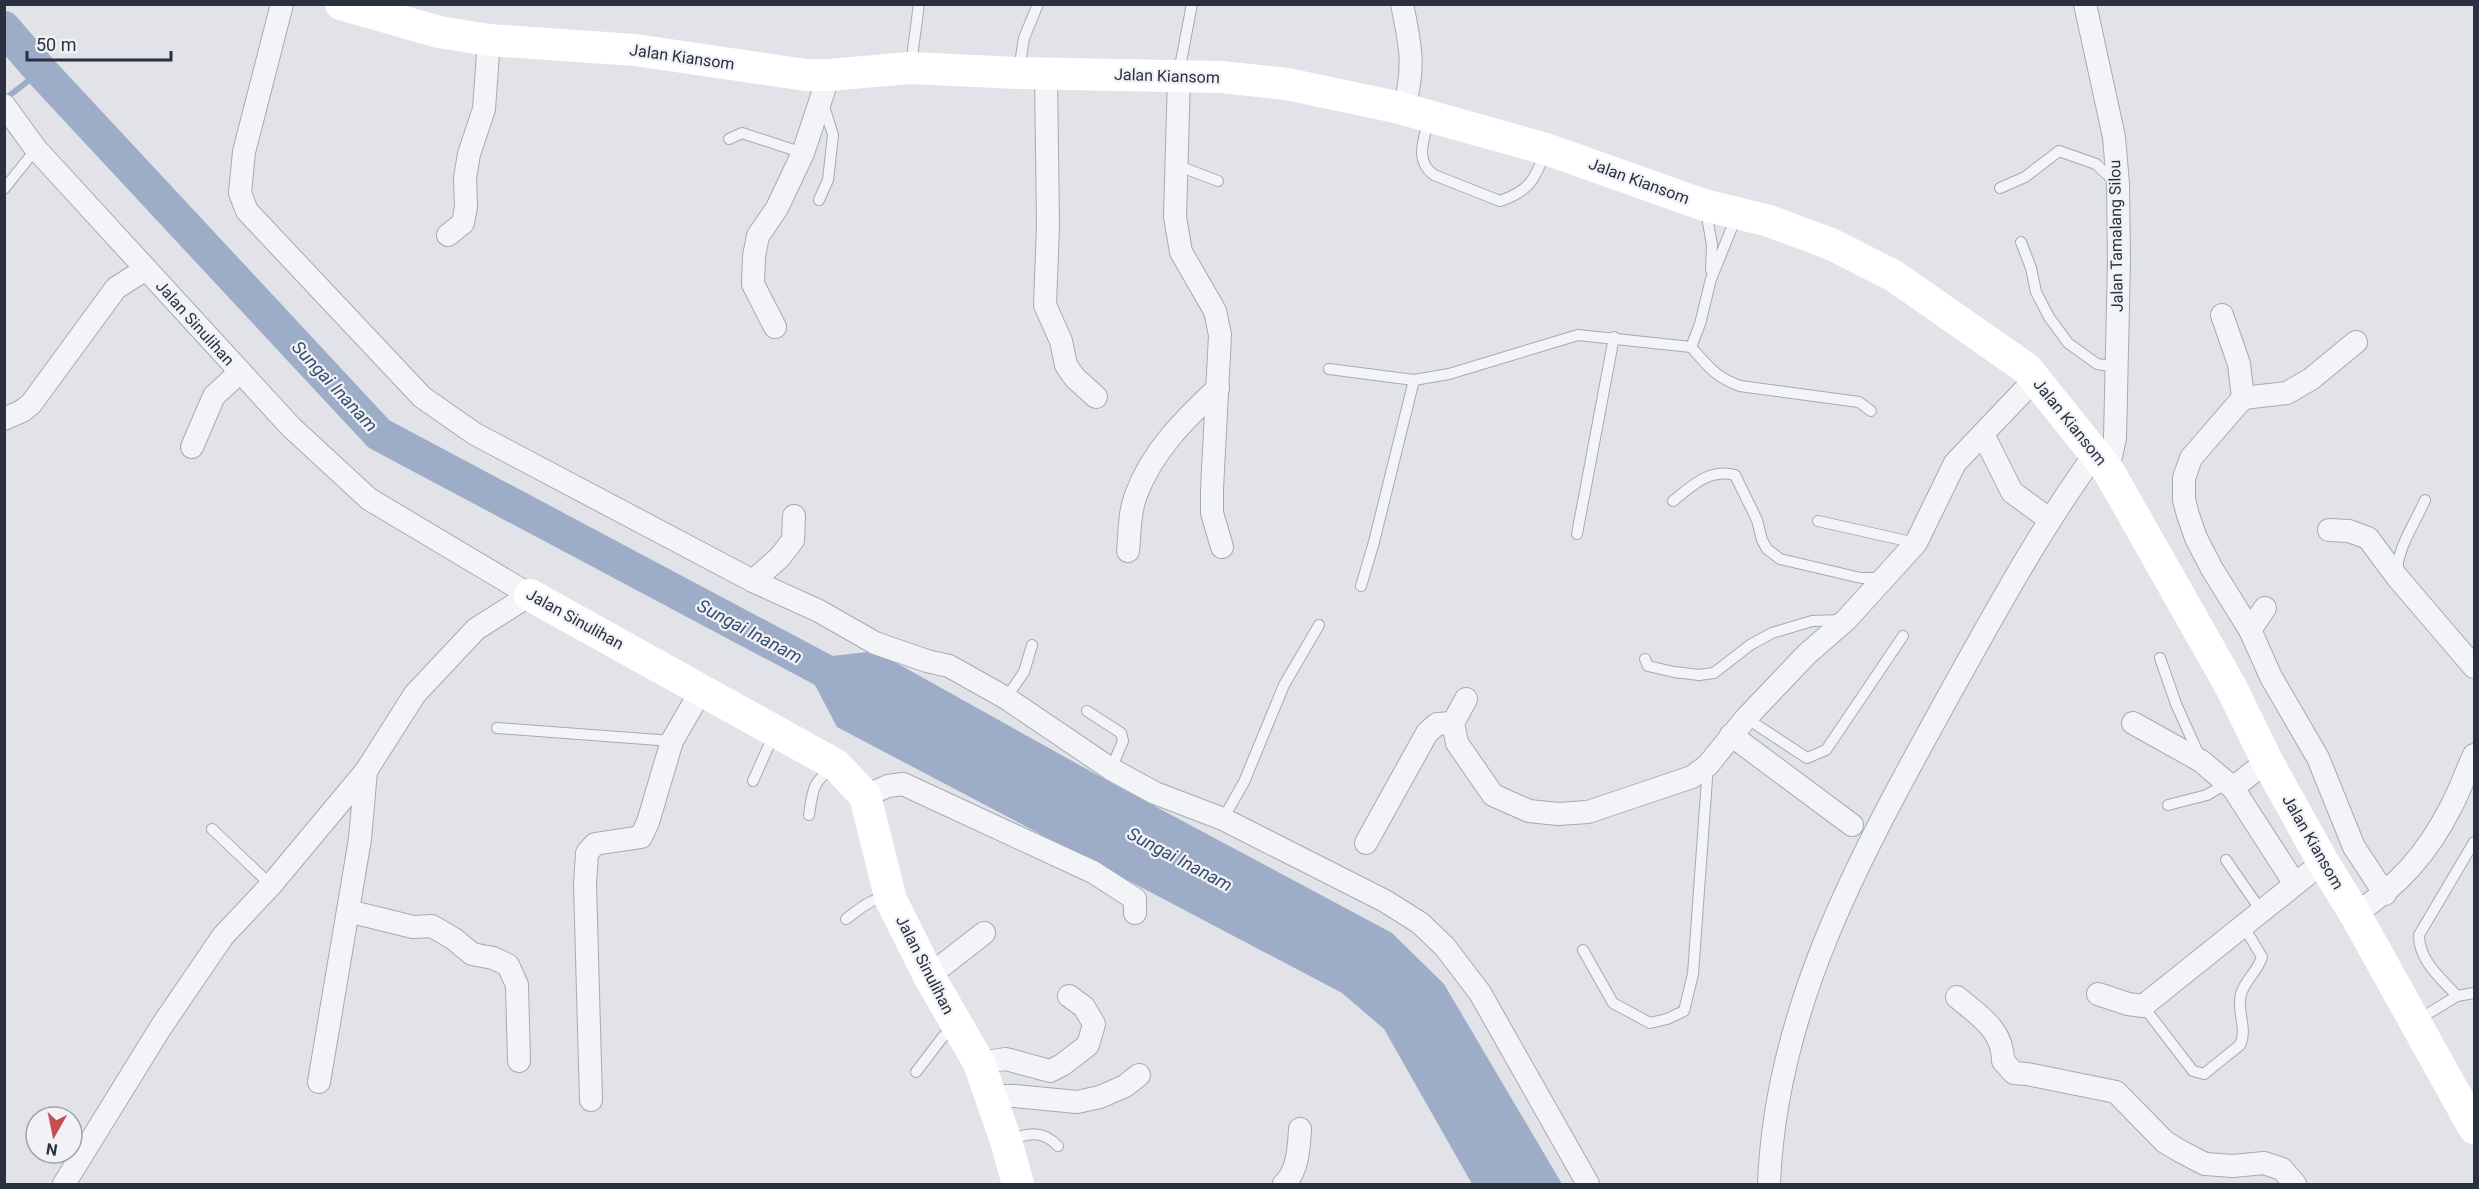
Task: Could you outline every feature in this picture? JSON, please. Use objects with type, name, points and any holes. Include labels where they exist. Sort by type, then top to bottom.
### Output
[{"type":"street","points":[[282,4],[244,152],[240,193],[247,211],[422,397],[475,434],[753,581],[819,611],[876,643],[927,662],[949,666],[1006,698],[1111,769],[1155,793],[1223,819],[1385,901],[1420,923],[1445,947],[1480,993],[1587,1185]]},
{"type":"street","name":"Jalan Kiansom","points":[[341,4],[439,32],[489,40],[635,50],[806,75],[825,86],[910,68],[1221,77],[1287,84],[1417,113],[1546,148],[1704,205],[1738,213],[1831,244],[1894,276],[2027,369],[2101,462],[2230,687],[2267,761],[2323,862],[2355,914],[2475,1128]]},
{"type":"street","points":[[1402,4],[1411,48],[1411,80],[1417,113]]},
{"type":"street","name":"Jalan Tamalang Silou","points":[[2085,4],[2114,137],[2118,184],[2115,438],[2101,462]]},
{"type":"street","points":[[448,235],[463,223],[466,207],[465,178],[469,154],[484,109],[489,40]]},
{"type":"street","points":[[1032,73],[1048,226],[1045,305],[1061,341],[1066,365],[1075,378],[1096,397]]},
{"type":"street","points":[[1179,76],[1175,217],[1181,252],[1215,311],[1220,335],[1212,465],[1212,513],[1222,547]]},
{"type":"street","points":[[776,327],[753,284],[754,256],[758,236],[777,208],[803,153],[825,86]]},
{"type":"street","name":"Jalan Sinulihan","points":[[9,110],[36,149],[240,372],[291,427],[369,499],[530,595],[836,765],[865,796],[891,900],[928,976],[980,1063],[1018,1185]]},
{"type":"street","points":[[4,419],[31,404],[116,288],[146,269]]},
{"type":"street","points":[[2222,315],[2239,364],[2243,398]]},
{"type":"street","points":[[2356,342],[2312,379],[2288,393],[2243,398],[2191,458],[2184,478],[2184,500],[2196,538],[2250,630],[2271,677],[2318,758],[2354,847],[2385,894]]},
{"type":"street","points":[[192,447],[214,396],[240,372]]},
{"type":"street","points":[[1466,699],[1453,723],[1456,743],[1493,795],[1529,811],[1545,814],[1587,812],[1692,777],[1708,765],[1746,718],[1808,654],[1846,620],[1916,543],[1955,463],[2035,379]]},
{"type":"street","points":[[1128,551],[1135,496],[1148,469],[1174,430],[1218,388]]},
{"type":"street","points":[[1983,434],[2012,492],[2049,519]]},
{"type":"street","points":[[1769,1185],[1778,1093],[1794,1029],[1818,955],[1848,886],[2026,556],[2049,519],[2101,462]]},
{"type":"street","points":[[753,581],[780,557],[793,540],[794,516]]},
{"type":"street","points":[[2329,530],[2349,531],[2368,538],[2397,577],[2475,667]]},
{"type":"street","points":[[64,1185],[161,1027],[223,936],[271,885],[366,771],[415,694],[476,629],[530,595]]},
{"type":"street","points":[[2250,630],[2265,608]]},
{"type":"street","points":[[591,1100],[585,884],[587,854],[595,844],[640,837],[648,822],[672,741],[702,689]]},
{"type":"street","points":[[1366,843],[1427,733],[1437,724],[1453,723]]},
{"type":"street","points":[[2133,723],[2201,761],[2230,786],[2295,884]]},
{"type":"street","points":[[1731,735],[1852,825]]},
{"type":"street","points":[[2355,914],[2385,894],[2409,870],[2434,836],[2470,779],[2475,755]]},
{"type":"street","points":[[2230,786],[2267,761]]},
{"type":"street","points":[[319,1082],[360,839],[366,771]]},
{"type":"street","points":[[865,796],[888,786],[903,784],[1093,872],[1135,899],[1136,914]]},
{"type":"street","points":[[2098,994],[2128,1004],[2143,1006],[2323,862]]},
{"type":"street","points":[[348,911],[413,927],[432,926],[454,939],[472,954],[493,958],[508,965],[517,985],[519,1061]]},
{"type":"street","points":[[928,976],[984,933]]},
{"type":"street","points":[[980,1063],[1006,1059],[1050,1071],[1062,1065],[1088,1045],[1094,1024],[1084,1007],[1069,996]]},
{"type":"street","points":[[1957,997],[1996,1031],[2003,1047],[2003,1060],[2014,1073],[2116,1092],[2164,1142],[2188,1156],[2205,1164],[2233,1166],[2264,1163],[2282,1169],[2295,1185]]},
{"type":"street","points":[[992,1096],[1077,1102],[1100,1097],[1125,1086],[1139,1075]]},
{"type":"street","points":[[1284,1185],[1289,1180],[1298,1155],[1300,1129]]},
{"type":"lane","points":[[910,68],[920,4]]},
{"type":"lane","points":[[1032,73],[1024,38],[1038,4]]},
{"type":"lane","points":[[1179,76],[1192,4]]},
{"type":"lane","points":[[819,200],[828,180],[833,135],[825,86]]},
{"type":"lane","points":[[1417,113],[1425,168],[1434,175],[1500,201],[1519,194],[1530,185],[1546,148]]},
{"type":"lane","points":[[729,139],[742,133],[803,153]]},
{"type":"lane","points":[[4,189],[36,149]]},
{"type":"lane","points":[[2000,188],[2025,177],[2059,151],[2096,164],[2118,184]]},
{"type":"lane","points":[[1176,164],[1218,182]]},
{"type":"lane","points":[[1704,205],[1710,223],[1711,279]]},
{"type":"lane","points":[[1691,347],[1700,324],[1711,279],[1738,213]]},
{"type":"lane","points":[[2021,242],[2031,268],[2036,292],[2049,317],[2068,343],[2097,364],[2117,367]]},
{"type":"lane","points":[[1329,369],[1414,380],[1449,374],[1578,334],[1691,347],[1714,374],[1732,383],[1859,402],[1871,411]]},
{"type":"lane","points":[[1577,534],[1614,337]]},
{"type":"lane","points":[[1361,586],[1414,380]]},
{"type":"lane","points":[[1673,501],[1703,477],[1724,472],[1735,475],[1757,520],[1762,540],[1767,549],[1780,559],[1861,578],[1883,578]]},
{"type":"lane","points":[[2397,577],[2397,562],[2403,544],[2425,500]]},
{"type":"lane","points":[[1818,520],[1916,543]]},
{"type":"lane","points":[[1645,659],[1648,666],[1655,669],[1698,675],[1714,673],[1750,645],[1772,633],[1812,621],[1846,620]]},
{"type":"lane","points":[[1223,819],[1244,782],[1284,685],[1319,626]]},
{"type":"lane","points":[[1746,718],[1807,758],[1826,750],[1903,636]]},
{"type":"lane","points":[[1006,698],[1024,672],[1032,645]]},
{"type":"lane","points":[[2160,658],[2176,704],[2201,761]]},
{"type":"lane","points":[[1087,711],[1121,733],[1123,741],[1111,769]]},
{"type":"lane","points":[[497,728],[672,741]]},
{"type":"lane","points":[[753,781],[776,731]]},
{"type":"lane","points":[[809,814],[813,789],[818,779],[836,765]]},
{"type":"lane","points":[[1583,950],[1613,1003],[1650,1023],[1667,1019],[1684,1011],[1693,974],[1708,765]]},
{"type":"lane","points":[[2168,805],[2208,795],[2230,786]]},
{"type":"lane","points":[[212,829],[271,885]]},
{"type":"lane","points":[[2457,996],[2424,959],[2419,946],[2419,935],[2475,842]]},
{"type":"lane","points":[[2226,860],[2262,912]]},
{"type":"lane","points":[[846,919],[868,903],[883,898],[891,900]]},
{"type":"lane","points":[[2143,1006],[2193,1071],[2204,1074],[2240,1045],[2243,1038],[2240,996],[2262,957],[2244,927]]},
{"type":"lane","points":[[2416,1021],[2457,996],[2475,993]]},
{"type":"lane","points":[[916,1072],[954,1022]]},
{"type":"lane","points":[[1006,1141],[1030,1133],[1049,1136],[1058,1146]]},
{"type":"water","points":[[875,651],[1117,786],[1392,933],[1444,984],[1562,1184],[1472,1184],[1384,1029],[1342,993],[837,727],[808,672],[815,658]]},
{"type":"waterway","name":"Sungai Inanam","points":[[4,28],[41,71],[379,434],[853,686]]},
{"type":"waterway","points":[[5,99],[41,71]]}]
